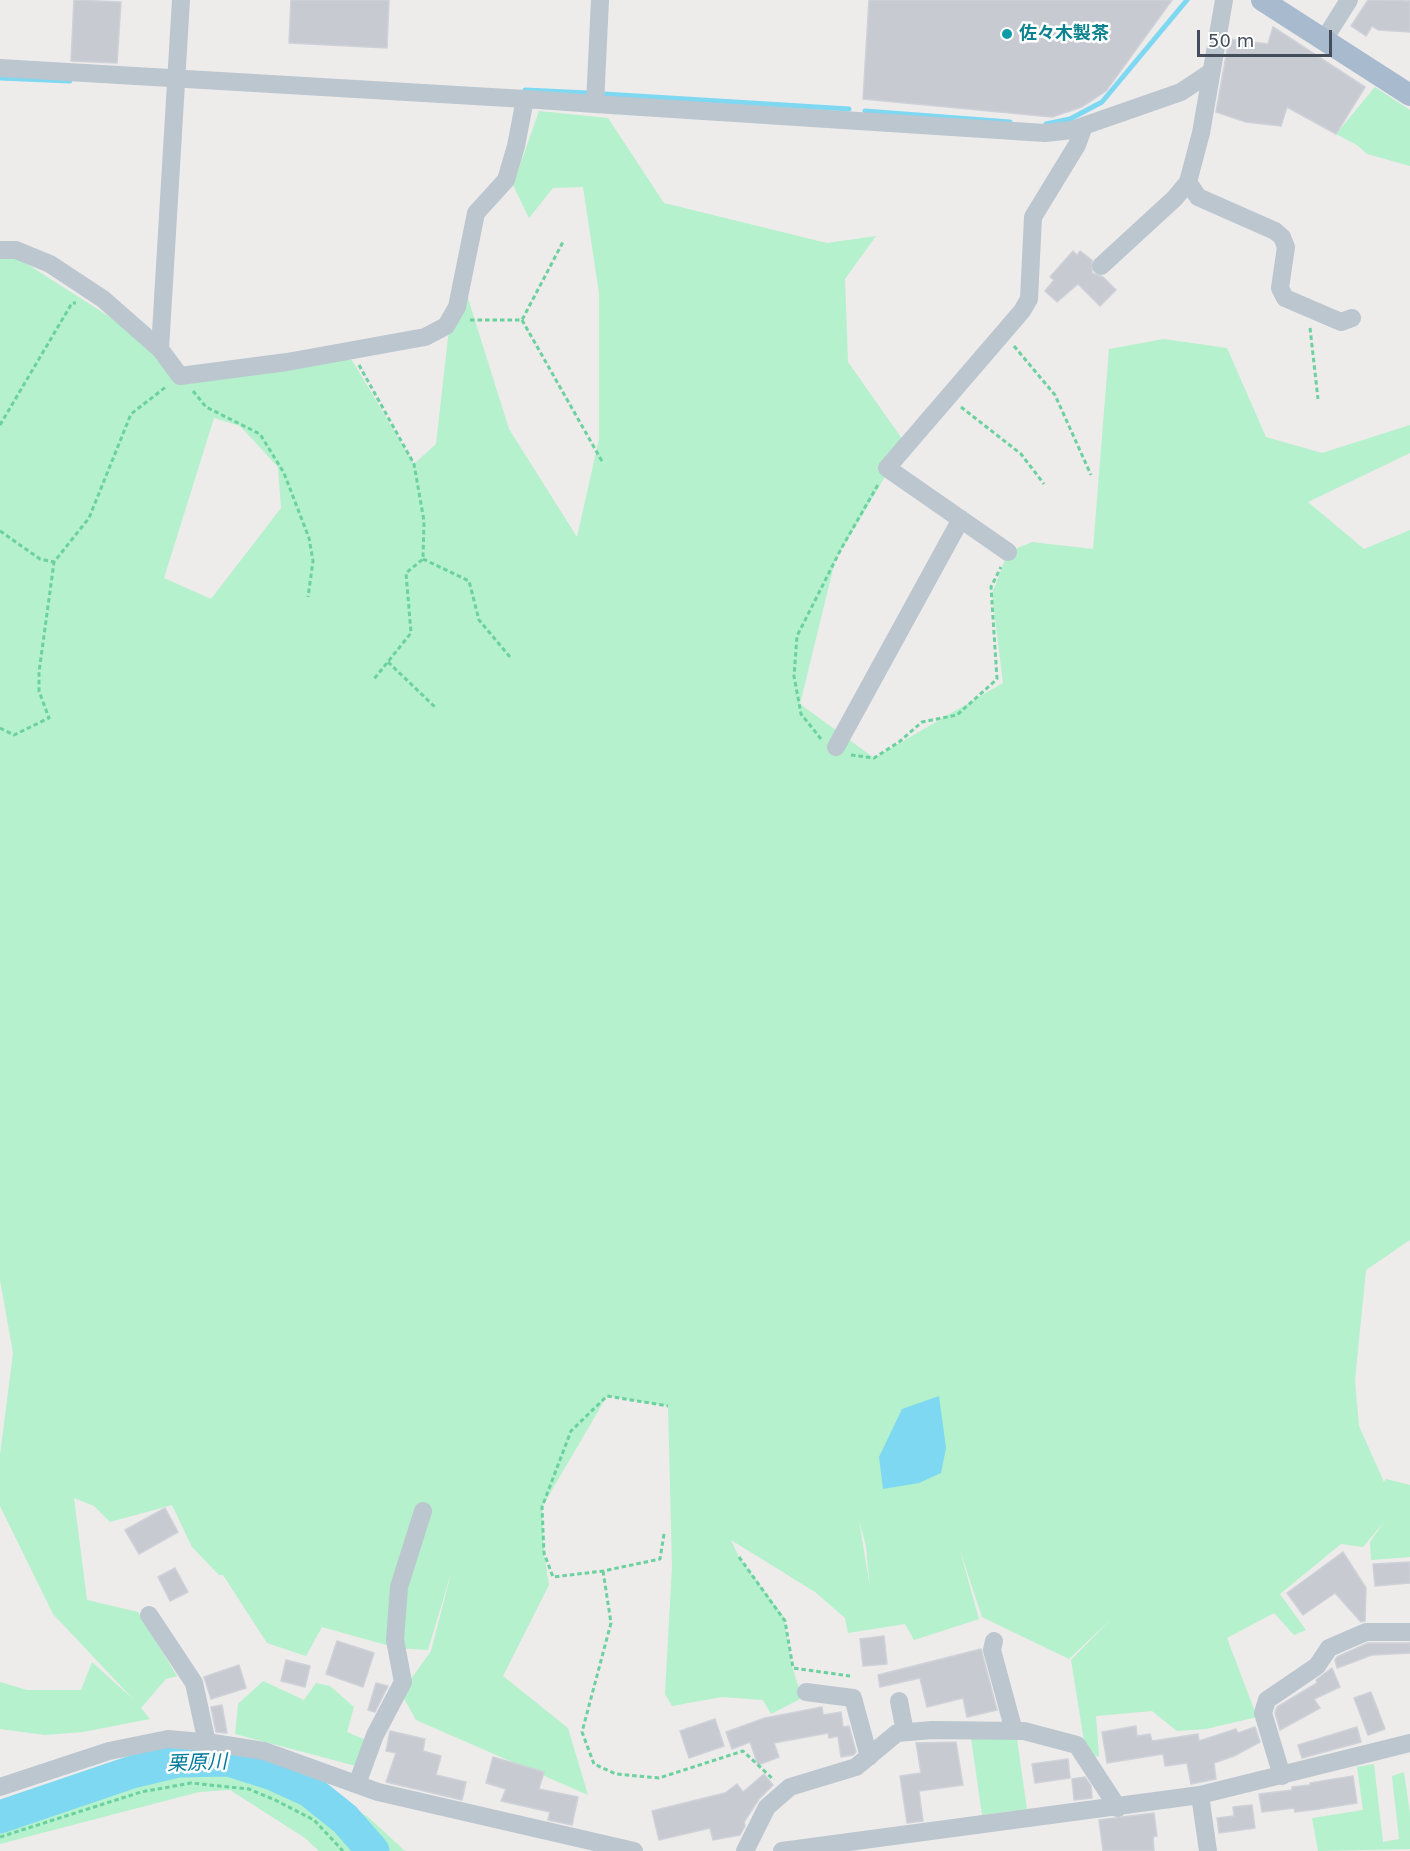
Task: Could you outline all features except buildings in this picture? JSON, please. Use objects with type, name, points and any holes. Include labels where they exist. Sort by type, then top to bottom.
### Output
[{"type":"main road","points":[[1262,0],[1410,95]]},
{"type":"street","points":[[160,350],[181,0]]},
{"type":"street","points":[[595,104],[600,0]]},
{"type":"street","points":[[1101,266],[1175,198],[1188,182],[1201,134],[1224,0]]},
{"type":"street","points":[[1325,39],[1350,0]]},
{"type":"street","points":[[0,68],[177,86],[525,99],[1045,134],[1084,126],[1181,92],[1211,72]]},
{"type":"street","points":[[0,250],[16,250],[50,264],[108,303],[160,350],[180,376],[286,362],[425,337],[446,326],[457,307],[476,213],[506,180],[516,146],[525,99]]},
{"type":"street","points":[[1008,552],[887,468],[1004,333],[1029,299],[1033,217],[1077,145],[1084,126]]},
{"type":"street","points":[[1188,182],[1198,197],[1275,231],[1282,237],[1286,247],[1280,288],[1285,298],[1341,321],[1352,318]]},
{"type":"street","points":[[836,747],[961,519]]},
{"type":"street","points":[[357,1784],[375,1735],[403,1682],[395,1640],[399,1587],[423,1511]]},
{"type":"street","points":[[149,1615],[194,1683],[207,1743]]},
{"type":"street","points":[[1282,1776],[1263,1713],[1268,1700],[1317,1666],[1329,1648],[1366,1632],[1410,1632]]},
{"type":"street","points":[[994,1641],[992,1650],[1014,1731]]},
{"type":"street","points":[[806,1692],[853,1698],[869,1756]]},
{"type":"street","points":[[899,1701],[905,1732]]},
{"type":"street","points":[[745,1851],[767,1807],[790,1787],[855,1767],[897,1733],[905,1732],[1024,1731],[1077,1745],[1118,1808]]},
{"type":"street","points":[[0,1787],[109,1750],[168,1739],[264,1751],[378,1792],[634,1851]]},
{"type":"street","points":[[782,1851],[1118,1808],[1200,1795],[1410,1743]]},
{"type":"street","points":[[1200,1795],[1208,1851]]},
{"type":"path","points":[[522,320],[564,240]]},
{"type":"path","points":[[0,425],[72,303],[108,303]]},
{"type":"path","points":[[1308,308],[1318,399]]},
{"type":"path","points":[[450,320],[522,320]]},
{"type":"path","points":[[522,320],[603,463]]},
{"type":"path","points":[[1004,333],[1055,394],[1091,475]]},
{"type":"path","points":[[351,350],[414,464],[424,521],[423,560]]},
{"type":"path","points":[[0,728],[14,735],[49,718],[39,691],[39,672],[54,562],[89,518],[131,414],[180,376],[206,407],[260,434],[284,473],[309,538],[313,561],[308,597]]},
{"type":"path","points":[[948,397],[1021,454],[1044,484]]},
{"type":"path","points":[[0,531],[40,559],[54,562]]},
{"type":"path","points":[[423,560],[469,581],[479,620],[510,657]]},
{"type":"path","points":[[374,679],[411,633],[406,573],[423,560]]},
{"type":"path","points":[[388,662],[436,708]]},
{"type":"path","points":[[664,1534],[660,1559],[603,1571],[553,1577],[544,1553],[542,1507],[571,1431],[607,1396],[668,1406]]},
{"type":"path","points":[[739,1557],[785,1621],[792,1668],[850,1676]]},
{"type":"path","points":[[603,1571],[611,1623],[582,1732],[594,1764],[616,1774],[659,1778],[743,1751],[785,1791]]},
{"type":"path","points":[[0,1837],[141,1792],[191,1783],[249,1789],[275,1800],[314,1820],[343,1851]]},
{"type":"green space","points":[[1375,87],[1410,110],[1410,166],[1367,154],[1357,145],[1336,134]]},
{"type":"green space","points":[[539,111],[608,118],[664,203],[827,243],[876,236],[845,279],[848,362],[905,443],[835,561],[800,704],[874,758],[1003,683],[992,594],[1008,552],[1032,542],[1093,549],[1109,349],[1164,339],[1227,348],[1266,437],[1322,453],[1410,425],[1410,453],[1308,502],[1364,549],[1410,530],[1410,1240],[1366,1270],[1355,1380],[1359,1426],[1384,1482],[1386,1479],[1410,1485],[1410,1557],[1371,1560],[1370,1542],[1384,1522],[1363,1547],[1341,1544],[1280,1594],[1306,1630],[1294,1635],[1274,1613],[1227,1638],[1257,1717],[1206,1729],[1177,1731],[1152,1711],[1096,1716],[1099,1756],[1091,1757],[1084,1741],[1071,1660],[1111,1619],[1069,1659],[982,1617],[959,1547],[979,1619],[914,1640],[905,1624],[848,1633],[845,1618],[815,1592],[731,1540],[739,1557],[784,1617],[791,1663],[802,1698],[771,1714],[763,1700],[722,1697],[672,1706],[665,1694],[672,1566],[668,1406],[607,1396],[542,1507],[544,1553],[549,1585],[503,1676],[568,1728],[588,1795],[416,1720],[401,1693],[431,1651],[452,1570],[428,1650],[397,1648],[322,1627],[306,1656],[267,1643],[223,1575],[219,1575],[192,1547],[172,1505],[110,1522],[94,1506],[74,1498],[87,1600],[138,1612],[177,1676],[166,1679],[141,1708],[150,1719],[83,1732],[45,1735],[0,1729],[0,1682],[27,1690],[81,1690],[92,1662],[134,1700],[53,1614],[0,1506],[0,1455],[13,1353],[0,1280],[0,257],[16,257],[160,349],[180,384],[350,357],[414,464],[436,444],[450,320],[462,279],[509,429],[577,537],[599,439],[599,293],[583,187],[553,188],[529,218],[513,185]],"holes":[[[214,418],[240,426],[278,467],[281,508],[211,599],[164,578]],[[859,1520],[866,1546],[870,1587]]]},
{"type":"green space","points":[[263,1681],[304,1700],[316,1683],[330,1686],[354,1707],[347,1732],[366,1740],[356,1766],[235,1734],[238,1704]]},
{"type":"green space","points":[[971,1738],[1017,1739],[1027,1809],[982,1815]]},
{"type":"green space","points":[[195,1748],[273,1762],[368,1817],[405,1851],[319,1851],[305,1838],[230,1790],[199,1792],[0,1844],[0,1801],[133,1758]]},
{"type":"green space","points":[[1374,1764],[1383,1842],[1399,1839],[1392,1776],[1404,1772],[1410,1814],[1410,1849],[1318,1851],[1312,1818],[1363,1810],[1357,1767]]},
{"type":"water","points":[[939,1396],[946,1448],[941,1473],[919,1483],[883,1489],[879,1457],[902,1409]]},
{"type":"waterway","points":[[1046,124],[1070,119],[1102,102],[1187,0]]},
{"type":"waterway","points":[[0,78],[70,81]]},
{"type":"waterway","points":[[525,90],[589,93]]},
{"type":"waterway","points":[[604,94],[849,109]]},
{"type":"waterway","points":[[865,111],[1010,122]]},
{"type":"waterway","name":"栗原川","points":[[0,1817],[132,1772],[178,1761],[229,1760],[273,1774],[310,1791],[345,1819],[373,1851]]},
{"type":"place","name":"佐々木製茶","points":[[1007,34]]}]
